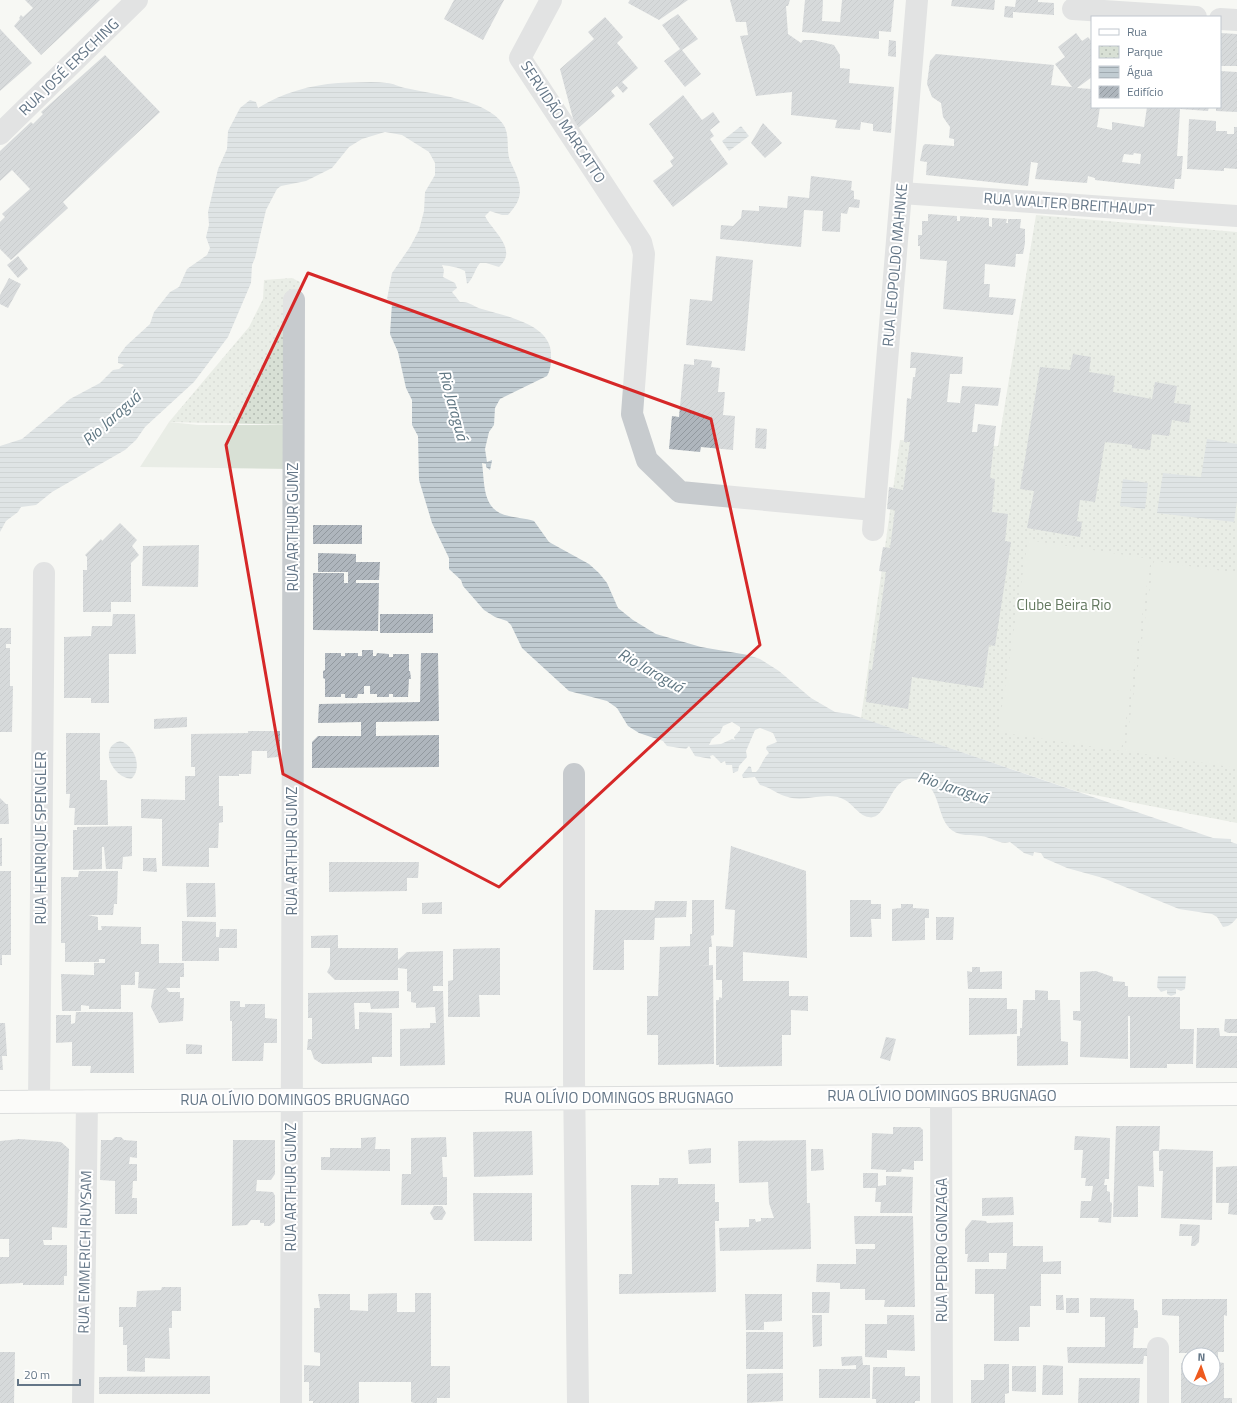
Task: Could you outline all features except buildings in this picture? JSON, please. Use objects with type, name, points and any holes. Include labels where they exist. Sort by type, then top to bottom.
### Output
[{"type":"main road","name":"RUA OLÍVIO DOMINGOS BRUGNAGO","points":[[0,1102],[1237,1094]]},
{"type":"street","name":"RUA JOSÉ ERSCHING","points":[[0,134],[137,0]]},
{"type":"street","name":"SERVIDÃO MARCATTO","points":[[552,0],[520,58],[641,242],[644,254],[632,414],[647,460],[680,492],[873,520]]},
{"type":"street","name":"RUA LEOPOLDO MAHNKE","points":[[873,520],[917,0]]},
{"type":"street","points":[[1074,9],[1181,16]]},
{"type":"street","points":[[1221,18],[1237,20]]},
{"type":"street","name":"RUA WALTER BREITHAUPT","points":[[901,193],[1237,216]]},
{"type":"street","name":"RUA ARTHUR GUMZ","points":[[290,1403],[294,300]]},
{"type":"street","name":"RUA HENRIQUE SPENGLER","points":[[39,1102],[44,573]]},
{"type":"street","points":[[574,774],[574,1099],[578,1403]]},
{"type":"street","name":"RUA PEDRO GONZAGA","points":[[941,1096],[942,1403]]},
{"type":"street","name":"RUA EMMERICH RUYSAM","points":[[83,1403],[87,1101]]},
{"type":"street","points":[[1158,1348],[1158,1403]]},
{"type":"highlighted area","points":[[308,273],[711,419],[760,645],[499,887],[283,774],[226,445]]},
{"type":"green space","name":"Clube Beira Rio","points":[[1036,215],[1237,232],[1237,823],[1079,792],[861,718],[900,440],[998,446]]},
{"type":"green space","points":[[292,278],[300,282],[294,425],[169,422],[249,327],[263,299],[264,280]]},
{"type":"green space","points":[[169,422],[198,425],[289,425],[292,469],[140,467]]},
{"type":"green space","points":[[1028,540],[1151,559],[1121,751],[998,732]]},
{"type":"green space","points":[[1154,561],[1237,573],[1237,768],[1125,751]]},
{"type":"water","name":"Rio Jaraguá","points":[[381,82],[458,99],[472,103],[495,116],[503,124],[507,133],[508,153],[519,184],[519,196],[514,208],[508,215],[502,215],[490,211],[485,216],[502,240],[506,254],[504,260],[499,267],[486,263],[480,263],[467,284],[465,271],[442,265],[444,270],[443,277],[455,283],[457,288],[452,292],[460,302],[469,303],[479,308],[526,323],[544,336],[549,344],[551,363],[547,376],[500,399],[495,408],[494,425],[489,432],[485,449],[487,462],[492,460],[490,470],[486,467],[486,464],[482,463],[486,496],[494,509],[509,516],[534,521],[549,542],[589,564],[599,573],[607,583],[618,608],[633,620],[656,634],[701,647],[748,655],[760,659],[779,671],[811,698],[835,712],[850,714],[1213,838],[1231,839],[1231,842],[1237,844],[1237,918],[1230,925],[1223,927],[1217,917],[1212,914],[1179,909],[1103,878],[1067,868],[1044,858],[1041,853],[1034,852],[1033,856],[1024,853],[1010,842],[999,842],[985,837],[965,835],[952,831],[943,818],[931,788],[925,783],[914,779],[905,780],[899,784],[879,814],[873,817],[861,814],[848,802],[838,797],[824,796],[802,799],[784,796],[760,785],[755,777],[743,778],[742,775],[749,766],[751,767],[752,772],[756,772],[758,770],[769,753],[766,749],[767,746],[777,742],[773,733],[760,728],[755,730],[746,751],[747,757],[739,766],[738,771],[733,773],[732,765],[726,765],[725,761],[721,763],[713,755],[710,756],[711,759],[695,756],[689,746],[686,749],[667,746],[663,741],[639,733],[628,726],[617,708],[607,701],[569,691],[522,648],[511,625],[507,621],[495,617],[484,610],[463,586],[461,580],[449,569],[449,558],[432,523],[419,480],[418,436],[412,425],[412,400],[406,388],[398,352],[390,334],[392,303],[387,299],[392,273],[410,247],[419,230],[424,211],[425,192],[435,175],[435,163],[429,152],[402,135],[385,132],[362,139],[349,147],[332,168],[306,181],[281,186],[277,189],[266,210],[252,265],[251,283],[228,337],[194,382],[145,427],[136,440],[125,450],[52,492],[36,505],[21,507],[18,512],[6,521],[0,532],[0,446],[22,439],[70,399],[100,383],[113,370],[119,369],[124,365],[118,363],[118,357],[126,346],[150,324],[154,312],[170,292],[179,287],[187,269],[207,255],[210,248],[206,237],[209,225],[208,212],[218,169],[227,149],[228,131],[240,108],[250,100],[256,102],[258,108],[286,94],[328,84]],"holes":[[[732,722],[740,727],[740,730],[734,737],[735,740],[732,739],[721,744],[709,745],[712,739],[720,733],[723,726]]]},
{"type":"water","points":[[741,126],[749,136],[729,151],[722,141]]},
{"type":"water","points":[[1207,439],[1237,444],[1237,501],[1234,522],[1157,513],[1163,473],[1201,477]]},
{"type":"water","points":[[1123,479],[1148,483],[1145,509],[1120,506]]},
{"type":"water","points":[[120,741],[130,747],[136,758],[137,764],[135,775],[131,779],[118,773],[110,762],[110,749],[113,744]]},
{"type":"water","points":[[1158,976],[1186,976],[1185,989],[1181,991],[1176,989],[1176,994],[1171,996],[1167,994],[1167,990],[1161,992],[1157,987]]}]
